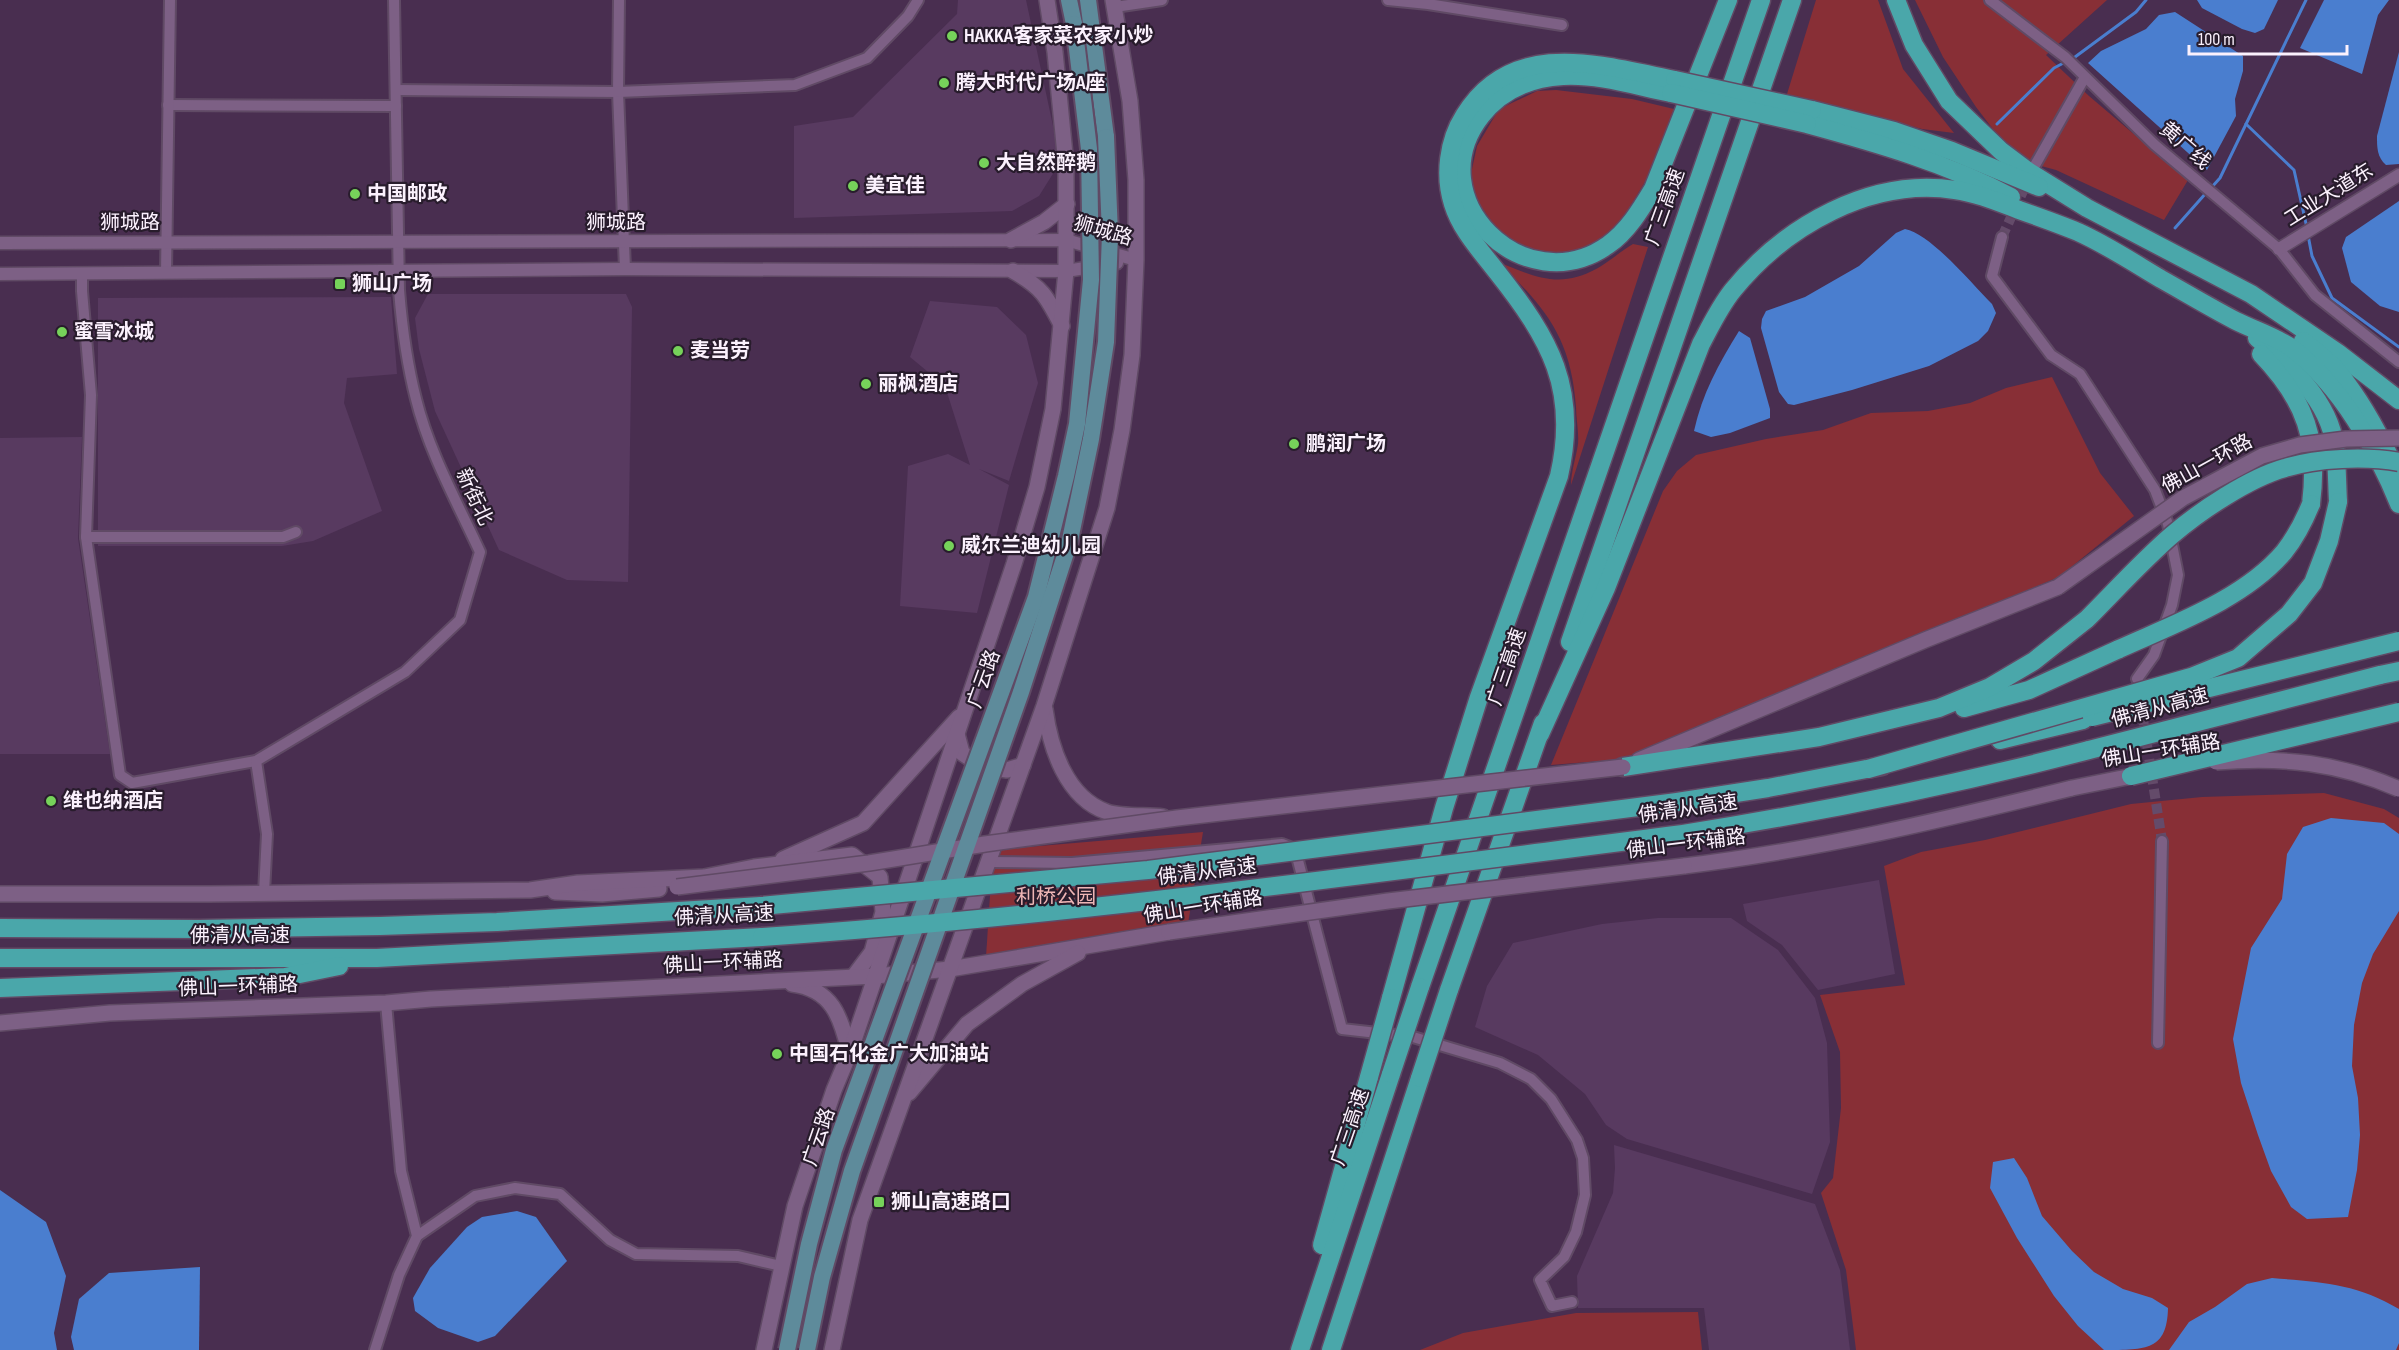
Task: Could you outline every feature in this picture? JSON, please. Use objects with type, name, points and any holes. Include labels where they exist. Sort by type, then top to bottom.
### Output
[{"type":"highway","points":[[1673,87],[1588,76],[1563,76],[1542,78],[1520,84],[1503,94],[1475,123],[1462,159],[1463,181],[1474,217],[1498,243],[1530,259],[1549,262],[1569,261],[1590,255],[1608,245],[1638,214],[1653,189],[1728,0]]},
{"type":"highway","name":"广三高速","points":[[1300,1350],[1420,987],[1761,0]]},
{"type":"highway","points":[[1331,1350],[1449,990],[1540,734],[1791,0]]},
{"type":"highway","points":[[1896,0],[1914,45],[1949,101],[2001,151],[2029,172],[2087,208],[2251,294],[2338,352],[2399,400]]},
{"type":"highway","points":[[1295,1350],[1340,1176],[1370,1077],[1444,808],[1479,697],[1560,476],[1567,430],[1562,388],[1550,349],[1526,309],[1474,242],[1460,221],[1453,204],[1449,168],[1458,125],[1480,94],[1510,73],[1533,66],[1582,62],[1673,87],[1810,117],[1894,131],[1952,151],[2087,208]]},
{"type":"highway","points":[[1810,117],[1946,166],[1988,184],[2235,320],[2291,347],[2316,370],[2353,416],[2399,504]]},
{"type":"highway","points":[[1540,734],[1606,588],[1701,344],[1733,290],[1770,251],[1792,234],[1836,209],[1884,194],[1934,188],[1978,195],[2080,233]]},
{"type":"highway","points":[[2251,294],[2336,370],[2367,413],[2399,477]]},
{"type":"highway","points":[[1868,769],[2191,677],[2238,658],[2289,614],[2313,583],[2329,541],[2338,502],[2335,444],[2326,418],[2310,391],[2289,365],[2235,320]]},
{"type":"highway","points":[[1922,713],[1949,712],[2006,697],[2049,682],[2216,604],[2259,575],[2283,553],[2300,530],[2311,504],[2314,455],[2310,434],[2297,400],[2276,370],[2243,335],[2235,320]]},
{"type":"highway","points":[[2338,352],[2399,443]]},
{"type":"highway","points":[[1623,767],[1819,737],[1922,713],[1968,697],[2012,675],[2061,642],[2172,535],[2228,495],[2269,473],[2287,467],[2338,460],[2399,462]]},
{"type":"highway","name":"佛清从高速","points":[[0,928],[199,929],[497,922],[761,906],[1094,876],[1295,852],[1688,800],[1868,769],[2007,738],[2399,641]]},
{"type":"highway","name":"佛清从高速","points":[[0,958],[377,958],[762,937],[895,927],[1186,898],[1683,834],[1838,808],[2052,760],[2380,675],[2399,673]]},
{"type":"highway","points":[[2131,776],[2399,712]]},
{"type":"highway","points":[[0,988],[285,977],[377,958]]},
{"type":"main road","name":"广云路","points":[[764,1350],[795,1206],[967,708],[1037,487],[1053,409],[1066,271],[1066,165],[1055,51],[1047,0]]},
{"type":"main road","name":"广云路","points":[[787,1350],[809,1244],[834,1150],[1036,597],[1077,424],[1091,280],[1089,149],[1069,0]]},
{"type":"main road","name":"广云路","points":[[807,1350],[822,1277],[852,1171],[1022,692],[1070,540],[1091,439],[1106,342],[1110,234],[1106,137],[1088,0]]},
{"type":"main road","points":[[832,1350],[860,1220],[1044,706],[1107,508],[1122,430],[1132,355],[1136,260],[1136,180],[1130,101],[1114,3]]},
{"type":"main road","points":[[1011,240],[1044,222],[1066,204]]},
{"type":"main road","points":[[1013,271],[1034,282],[1045,294],[1062,326]]},
{"type":"main road","name":"佛山一环路","points":[[1623,767],[1925,640],[2058,587],[2183,498],[2262,456],[2312,443],[2346,439],[2399,438]]},
{"type":"main road","points":[[1044,706],[1049,739],[1070,780],[1083,798],[1108,812],[1177,818]]},
{"type":"main road","points":[[753,867],[783,858],[863,823],[967,708]]},
{"type":"main road","points":[[957,734],[962,753],[981,766],[1007,770],[1023,765]]},
{"type":"main road","name":"佛山一环辅路","points":[[0,1023],[110,1013],[386,1003],[875,976],[950,969],[1169,932],[1399,900],[1746,858],[1889,832],[2072,788],[2210,762],[2251,759],[2292,760],[2353,772],[2399,789]]},
{"type":"main road","points":[[0,894],[530,890],[594,894],[677,887],[869,863],[986,844],[1177,818],[1623,767]]},
{"type":"main road","points":[[530,890],[578,883],[704,877],[753,867],[852,855],[880,877],[883,912],[872,952],[854,976]]},
{"type":"main road","points":[[901,1102],[967,1024],[1022,984],[1093,946]]},
{"type":"main road","points":[[771,982],[804,986],[825,998],[841,1019],[850,1052]]},
{"type":"street","points":[[166,273],[170,0]]},
{"type":"street","name":"新街北","points":[[86,537],[120,775],[132,783],[256,761],[405,672],[460,620],[480,552],[435,454],[416,400],[402,323],[393,0]]},
{"type":"street","points":[[620,0],[618,92],[625,269]]},
{"type":"street","points":[[396,90],[618,92],[795,85],[867,58],[908,16],[918,0]]},
{"type":"street","points":[[1114,3],[1162,0]]},
{"type":"street","points":[[1388,0],[1562,25]]},
{"type":"street","name":"黄广线","points":[[1989,0],[2069,60],[2155,145],[2279,249],[2315,295],[2399,362]]},
{"type":"street","points":[[2034,167],[2085,77]]},
{"type":"street","points":[[168,105],[396,106]]},
{"type":"street","name":"工业大道东","points":[[2279,249],[2399,175]]},
{"type":"street","points":[[2002,237],[1992,276],[2051,355],[2080,374],[2155,490],[2168,524],[2178,575],[2172,605],[2154,655],[2136,679]]},
{"type":"street","name":"狮城路","points":[[0,243],[1066,240],[1136,260]]},
{"type":"street","name":"狮城路","points":[[0,274],[625,269],[1066,271],[1136,260]]},
{"type":"street","points":[[82,274],[91,395],[86,537],[283,537],[296,532]]},
{"type":"street","points":[[256,761],[267,834],[264,893]]},
{"type":"street","points":[[2158,1043],[2162,841]]},
{"type":"street","points":[[989,862],[1072,863],[1282,844],[1295,849],[1342,1029],[1413,1037],[1500,1063],[1532,1078],[1569,1123],[1583,1158],[1586,1195],[1576,1232],[1563,1257],[1540,1280],[1552,1306],[1572,1302]]},
{"type":"street","points":[[386,1003],[402,1171],[417,1236]]},
{"type":"street","points":[[375,1350],[399,1275],[417,1236],[475,1196],[515,1188],[560,1194],[610,1240],[636,1254],[738,1256],[781,1266]]},
{"type":"shaded area","points":[[958,0],[1026,0],[1058,149],[1054,172],[1039,196],[1012,211],[794,218],[794,126],[853,117],[957,14]]},
{"type":"shaded area","points":[[428,294],[626,294],[632,307],[628,582],[567,580],[499,550],[435,411],[419,349],[415,318]]},
{"type":"shaded area","name":"狮山广场","points":[[391,297],[397,374],[347,378],[344,403],[382,511],[313,541],[282,546],[98,546],[98,298]]},
{"type":"shaded area","points":[[930,301],[997,307],[1026,335],[1038,383],[1009,481],[979,469],[1009,485],[977,613],[900,606],[908,466],[948,454],[970,465],[945,386],[910,357]]},
{"type":"shaded area","points":[[82,437],[78,538],[110,754],[0,754],[0,438]]},
{"type":"shaded area","points":[[1879,880],[1895,974],[1818,990],[1782,945],[1747,921],[1743,904]]},
{"type":"shaded area","points":[[1658,918],[1731,918],[1778,950],[1815,998],[1827,1043],[1830,1142],[1812,1194],[1627,1139],[1606,1125],[1585,1094],[1538,1055],[1475,1027],[1487,986],[1513,943],[1602,924]]},
{"type":"shaded area","points":[[1614,1145],[1815,1204],[1840,1270],[1850,1350],[1709,1350],[1704,1308],[1578,1308],[1577,1276],[1613,1193]]},
{"type":"green space","points":[[1816,0],[1878,0],[1903,69],[1954,133],[1922,129],[1787,94]]},
{"type":"green space","points":[[1915,0],[2107,0],[2046,55],[2089,96],[2188,180],[2164,220],[2056,170],[2026,162],[2008,149],[1976,107],[1943,57]]},
{"type":"green space","points":[[1556,90],[1632,99],[1674,109],[1652,170],[1618,227],[1610,235],[1578,250],[1562,253],[1536,251],[1512,244],[1494,225],[1477,201],[1470,178],[1477,146],[1499,109],[1537,91]]},
{"type":"green space","points":[[1633,244],[1648,247],[1571,485],[1578,435],[1573,383],[1562,343],[1530,294],[1498,262],[1535,276],[1571,278],[1598,268]]},
{"type":"green space","points":[[2052,377],[2100,473],[2134,516],[2059,577],[1625,759],[1551,765],[1663,491],[1677,471],[1696,455],[1766,439],[1823,430],[1871,413],[1928,411],[1970,403],[2006,388]]},
{"type":"green space","points":[[2324,793],[2384,809],[2399,818],[2399,1350],[1856,1350],[1846,1270],[1821,1193],[1833,1178],[1841,1108],[1840,1052],[1820,995],[1905,985],[1884,866],[1921,852],[1985,840],[2131,804],[2202,797]]},
{"type":"green space","name":"利桥公园","points":[[1203,832],[1186,936],[986,957],[993,850]]},
{"type":"green space","points":[[1698,1312],[1702,1350],[1420,1350],[1463,1333],[1576,1313]]},
{"type":"water","points":[[2197,0],[2278,0],[2264,29],[2255,33],[2242,29],[2202,8]]},
{"type":"water","points":[[2324,0],[2389,0],[2378,15],[2362,74],[2300,48]]},
{"type":"water","points":[[2175,12],[2243,56],[2243,71],[2235,99],[2236,116],[2207,170],[2088,63],[2101,51],[2146,29],[2159,15]]},
{"type":"water","points":[[2399,52],[2399,164],[2386,165],[2379,155],[2377,136]]},
{"type":"water","points":[[2399,201],[2399,312],[2380,306],[2351,282],[2342,248],[2346,237]]},
{"type":"water","points":[[1905,229],[1927,240],[1939,250],[1992,304],[1996,313],[1988,331],[1978,341],[1929,366],[1852,390],[1794,405],[1788,404],[1779,392],[1761,328],[1766,311],[1805,297],[1859,266],[1896,233]]},
{"type":"water","points":[[1739,331],[1750,338],[1770,409],[1770,418],[1730,433],[1711,437],[1694,431],[1712,379]]},
{"type":"water","points":[[2331,818],[2384,823],[2399,834],[2399,911],[2373,954],[2362,983],[2354,1025],[2352,1066],[2358,1098],[2360,1135],[2357,1170],[2348,1217],[2307,1219],[2291,1207],[2271,1171],[2241,1083],[2233,1039],[2251,948],[2282,899],[2287,854],[2303,827]]},
{"type":"water","points":[[2014,1158],[2027,1178],[2042,1216],[2072,1251],[2094,1272],[2123,1289],[2152,1298],[2168,1308],[2167,1322],[2159,1340],[2143,1348],[2104,1350],[2078,1326],[2054,1296],[2017,1238],[1990,1188],[1993,1162]]},
{"type":"water","points":[[0,1190],[46,1222],[66,1276],[54,1333],[57,1350],[0,1350]]},
{"type":"water","points":[[517,1211],[536,1217],[567,1261],[495,1336],[478,1342],[438,1328],[415,1311],[413,1298],[430,1268],[467,1227],[482,1217]]},
{"type":"water","points":[[200,1267],[199,1350],[74,1350],[71,1337],[79,1299],[109,1273]]},
{"type":"water","points":[[2272,1278],[2337,1285],[2368,1294],[2399,1309],[2399,1343],[2396,1350],[2169,1350],[2189,1322],[2247,1284]]},
{"type":"waterway","points":[[1997,124],[2054,68],[2075,57],[2136,12],[2146,0]]},
{"type":"waterway","points":[[2211,188],[2220,178],[2306,0]]},
{"type":"waterway","points":[[2246,124],[2294,170],[2307,228]]},
{"type":"waterway","points":[[2175,228],[2206,193]]},
{"type":"waterway","points":[[2308,235],[2312,256],[2332,298],[2399,347]]},
{"type":"tunnel","points":[[2002,237],[2029,178]]},
{"type":"tunnel","points":[[2140,700],[2162,841]]},
{"type":"place","name":"HAKKA客家菜农家小炒","points":[[952,36]]},
{"type":"place","name":"腾大时代广场A座","points":[[944,83]]},
{"type":"place","name":"大自然醉鹅","points":[[984,163]]},
{"type":"place","name":"美宜佳","points":[[853,186]]},
{"type":"place","name":"中国邮政","points":[[355,194]]},
{"type":"place","name":"狮山广场","points":[[340,284]]},
{"type":"place","name":"蜜雪冰城","points":[[62,332]]},
{"type":"place","name":"麦当劳","points":[[678,351]]},
{"type":"place","name":"丽枫酒店","points":[[866,384]]},
{"type":"place","name":"鹏润广场","points":[[1294,444]]},
{"type":"place","name":"威尔兰迪幼儿园","points":[[949,546]]},
{"type":"place","name":"维也纳酒店","points":[[51,801]]},
{"type":"place","name":"中国石化金广大加油站","points":[[777,1054]]},
{"type":"place","name":"狮山高速路口","points":[[879,1202]]}]
